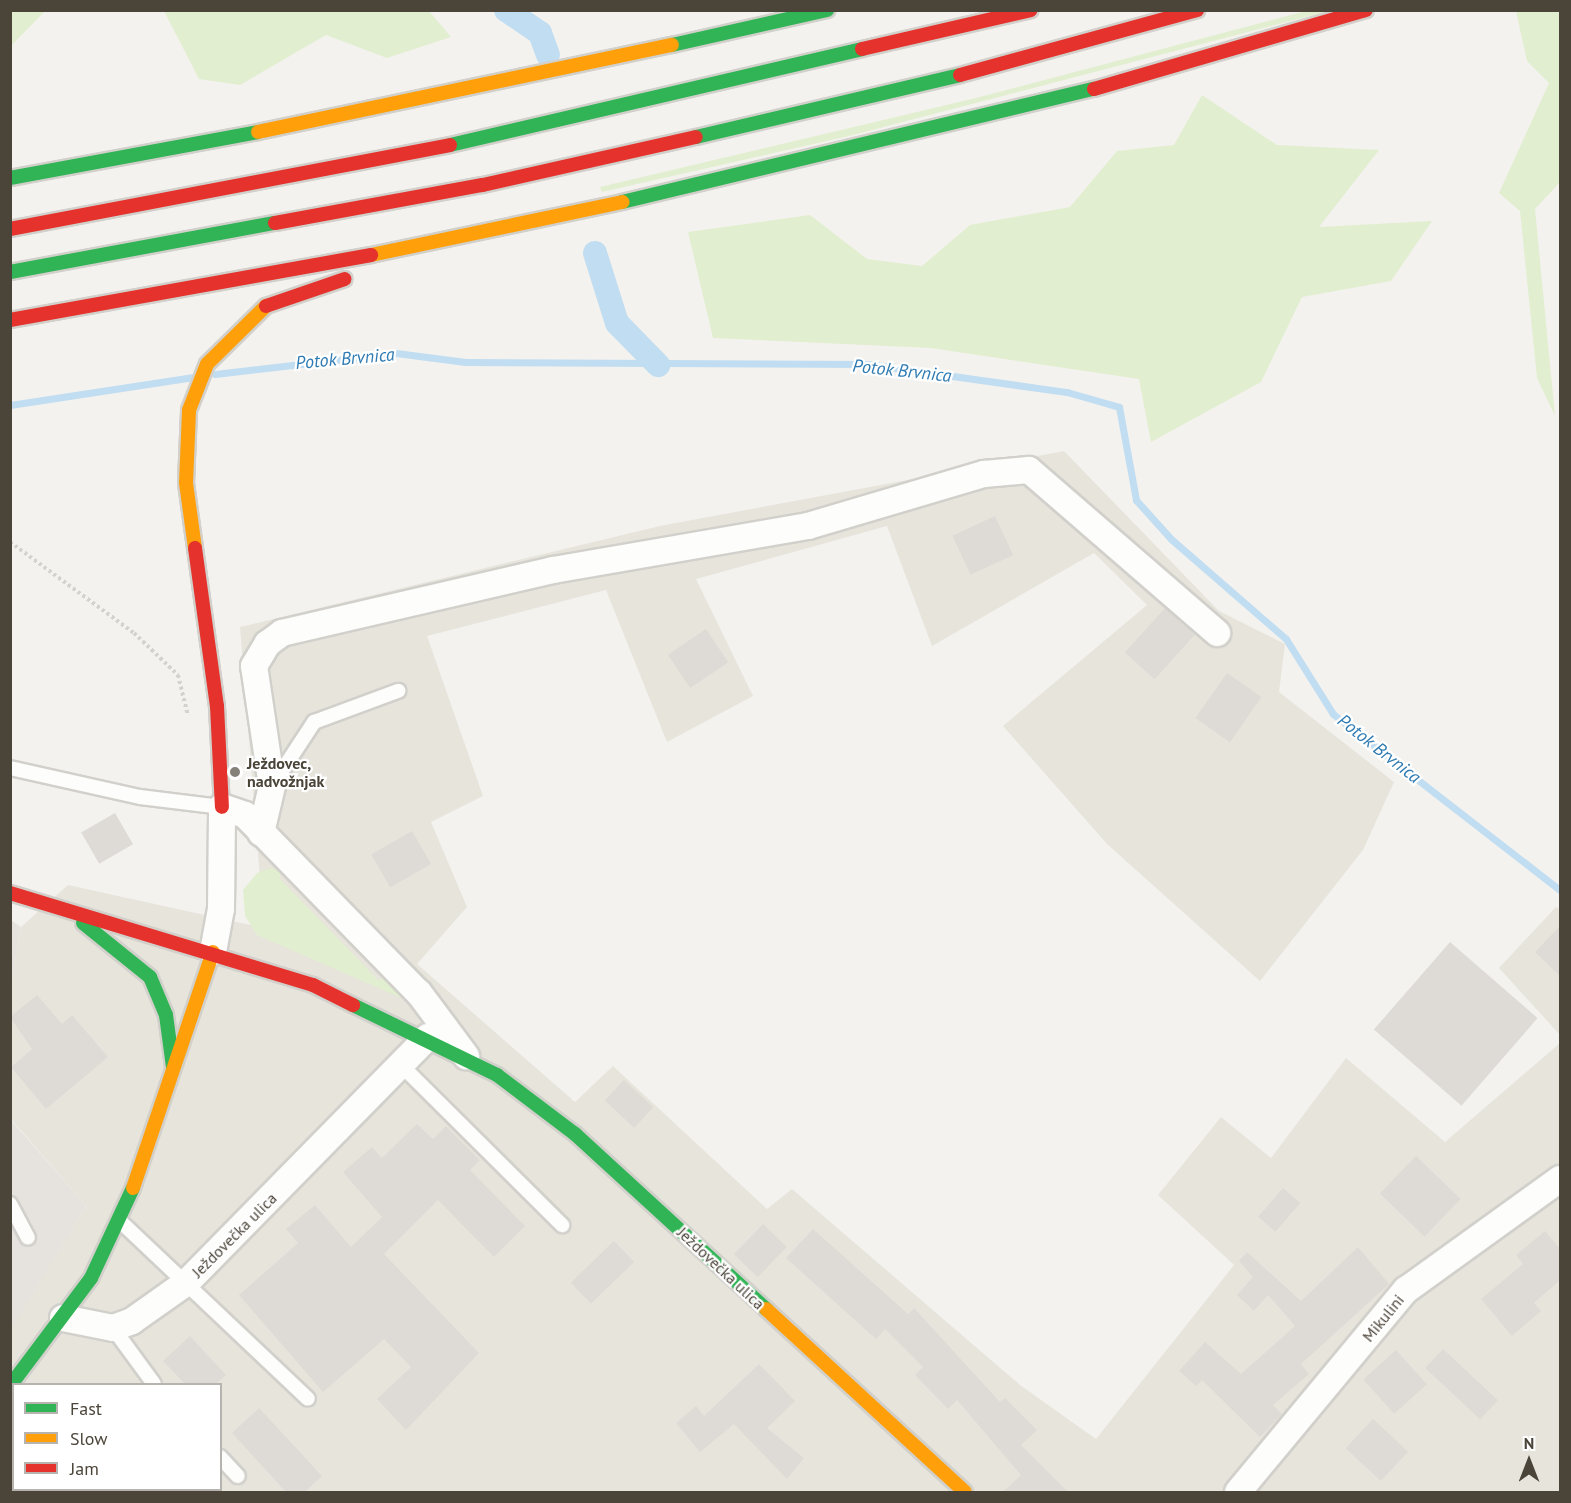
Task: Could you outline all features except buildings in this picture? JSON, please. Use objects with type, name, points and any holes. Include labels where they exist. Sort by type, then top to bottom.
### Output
[{"type":"main road","points":[[10,178],[452,95],[827,10]]},
{"type":"main road","points":[[10,229],[472,141],[1031,10]]},
{"type":"main road","points":[[10,272],[483,185],[919,86],[1197,10]]},
{"type":"main road","points":[[10,320],[438,243],[933,129],[1366,10]]},
{"type":"main road","points":[[403,265],[438,243]]},
{"type":"main road","points":[[222,807],[217,706],[186,483],[189,410],[221,343],[259,308],[358,276]]},
{"type":"main road","name":"Ježdovečka ulica","points":[[10,893],[213,952],[313,985],[466,1056],[575,1134],[965,1492]]},
{"type":"main road","points":[[57,908],[102,935],[150,977],[166,1015],[173,1077]]},
{"type":"main road","points":[[12,1383],[63,1318],[121,1222],[173,1077],[213,952]]},
{"type":"street","points":[[261,833],[272,786],[254,666],[267,644],[282,633],[553,570],[808,526],[984,474],[1029,470],[1217,633]]},
{"type":"street","name":"Ježdovečka ulica","points":[[222,807],[245,815],[419,993],[466,1056]]},
{"type":"street","points":[[213,952],[221,909],[222,807]]},
{"type":"street","name":"Ježdovečka ulica","points":[[113,1328],[132,1321],[187,1282],[402,1066],[428,1037]]},
{"type":"street","name":"Mikulini","points":[[1238,1492],[1406,1290],[1560,1179]]},
{"type":"street","points":[[63,1318],[113,1328]]},
{"type":"lane","points":[[272,786],[314,722],[399,691]]},
{"type":"lane","points":[[10,768],[140,797],[222,807]]},
{"type":"lane","points":[[402,1066],[562,1225]]},
{"type":"lane","points":[[10,1204],[28,1238]]},
{"type":"lane","points":[[121,1222],[308,1399]]},
{"type":"lane","points":[[113,1328],[153,1383]]},
{"type":"lane","points":[[222,1459],[238,1476]]},
{"type":"path","points":[[10,543],[134,633],[177,675],[189,720]]},
{"type":"shaded area","points":[[1064,451],[1219,611],[1285,644],[1279,692],[1394,782],[1363,850],[1260,981],[1107,844],[1003,726],[1147,605],[1094,553],[932,646],[887,526],[696,579],[753,696],[667,742],[606,590],[427,636],[483,796],[431,822],[467,907],[417,964],[575,1102],[613,1066],[767,1209],[792,1189],[1020,1385],[1096,1439],[1234,1265],[1158,1195],[1221,1117],[1271,1158],[1346,1058],[1445,1142],[1560,1043],[1560,1492],[11,1492],[10,1329],[86,1206],[11,1119],[11,983],[21,927],[68,885],[264,928],[240,627],[660,526]]},
{"type":"shaded area","points":[[1556,907],[1560,909],[1560,1035],[1499,968]]},
{"type":"shaded area","points":[[11,920],[21,927],[10,983]]},
{"type":"shaded area","points":[[10,1119],[86,1206],[11,1329],[10,1329]]},
{"type":"green space","points":[[10,11],[45,11],[11,46]]},
{"type":"green space","points":[[164,11],[429,11],[451,37],[387,58],[326,35],[240,85],[199,79]]},
{"type":"green space","points":[[1306,11],[1329,11],[853,135],[602,192],[600,187],[976,98]]},
{"type":"green space","points":[[1516,11],[1560,11],[1560,182],[1535,209],[1555,416],[1537,378],[1520,211],[1499,193],[1549,83],[1527,61]]},
{"type":"green space","points":[[1202,95],[1277,145],[1379,150],[1319,227],[1432,221],[1391,281],[1302,297],[1261,382],[1151,442],[1139,379],[931,348],[713,338],[688,232],[810,215],[867,259],[922,266],[970,225],[1070,207],[1117,151],[1174,145]]},
{"type":"green space","points":[[271,868],[280,871],[280,879],[379,981],[384,976],[404,999],[257,935],[245,916],[243,890],[257,873]]},
{"type":"waterway","points":[[506,10],[540,33],[548,55]]},
{"type":"waterway","points":[[595,253],[617,323],[658,365]]},
{"type":"waterway","name":"Potok Brvnica","points":[[215,374],[396,353],[465,362],[867,364],[1067,392],[1119,407],[1136,500],[1171,539],[1286,639],[1333,714],[1560,890]]},
{"type":"waterway","name":"Potok Brvnica","points":[[10,405],[192,377]]},
{"type":"traffic: fast","points":[[672,45],[827,10]]},
{"type":"traffic: fast","points":[[450,145],[862,49]]},
{"type":"traffic: fast","points":[[696,137],[960,75]]},
{"type":"traffic: fast","points":[[622,202],[1094,89]]},
{"type":"traffic: fast","points":[[10,178],[258,132]]},
{"type":"traffic: fast","points":[[10,272],[275,223]]},
{"type":"traffic: fast","points":[[83,923],[150,977],[166,1015],[173,1067]]},
{"type":"traffic: fast","points":[[353,1005],[497,1075],[575,1134],[766,1309]]},
{"type":"traffic: fast","points":[[12,1383],[91,1278],[133,1188]]},
{"type":"traffic: slow","points":[[258,132],[672,45]]},
{"type":"traffic: slow","points":[[371,255],[622,202]]},
{"type":"traffic: slow","points":[[195,548],[186,483],[189,410],[207,364],[266,306]]},
{"type":"traffic: slow","points":[[133,1188],[213,952]]},
{"type":"traffic: slow","points":[[766,1309],[965,1492]]},
{"type":"traffic: jam","points":[[862,49],[1031,10]]},
{"type":"traffic: jam","points":[[960,75],[1197,10]]},
{"type":"traffic: jam","points":[[1094,89],[1366,10]]},
{"type":"traffic: jam","points":[[275,223],[483,185],[696,137]]},
{"type":"traffic: jam","points":[[10,229],[450,145]]},
{"type":"traffic: jam","points":[[10,320],[371,255]]},
{"type":"traffic: jam","points":[[266,306],[345,279]]},
{"type":"traffic: jam","points":[[195,548],[217,706],[222,807]]},
{"type":"traffic: jam","points":[[10,893],[313,985],[353,1005]]},
{"type":"place","name":"Ježdovec, nadvožnjak","points":[[235,772]]}]
